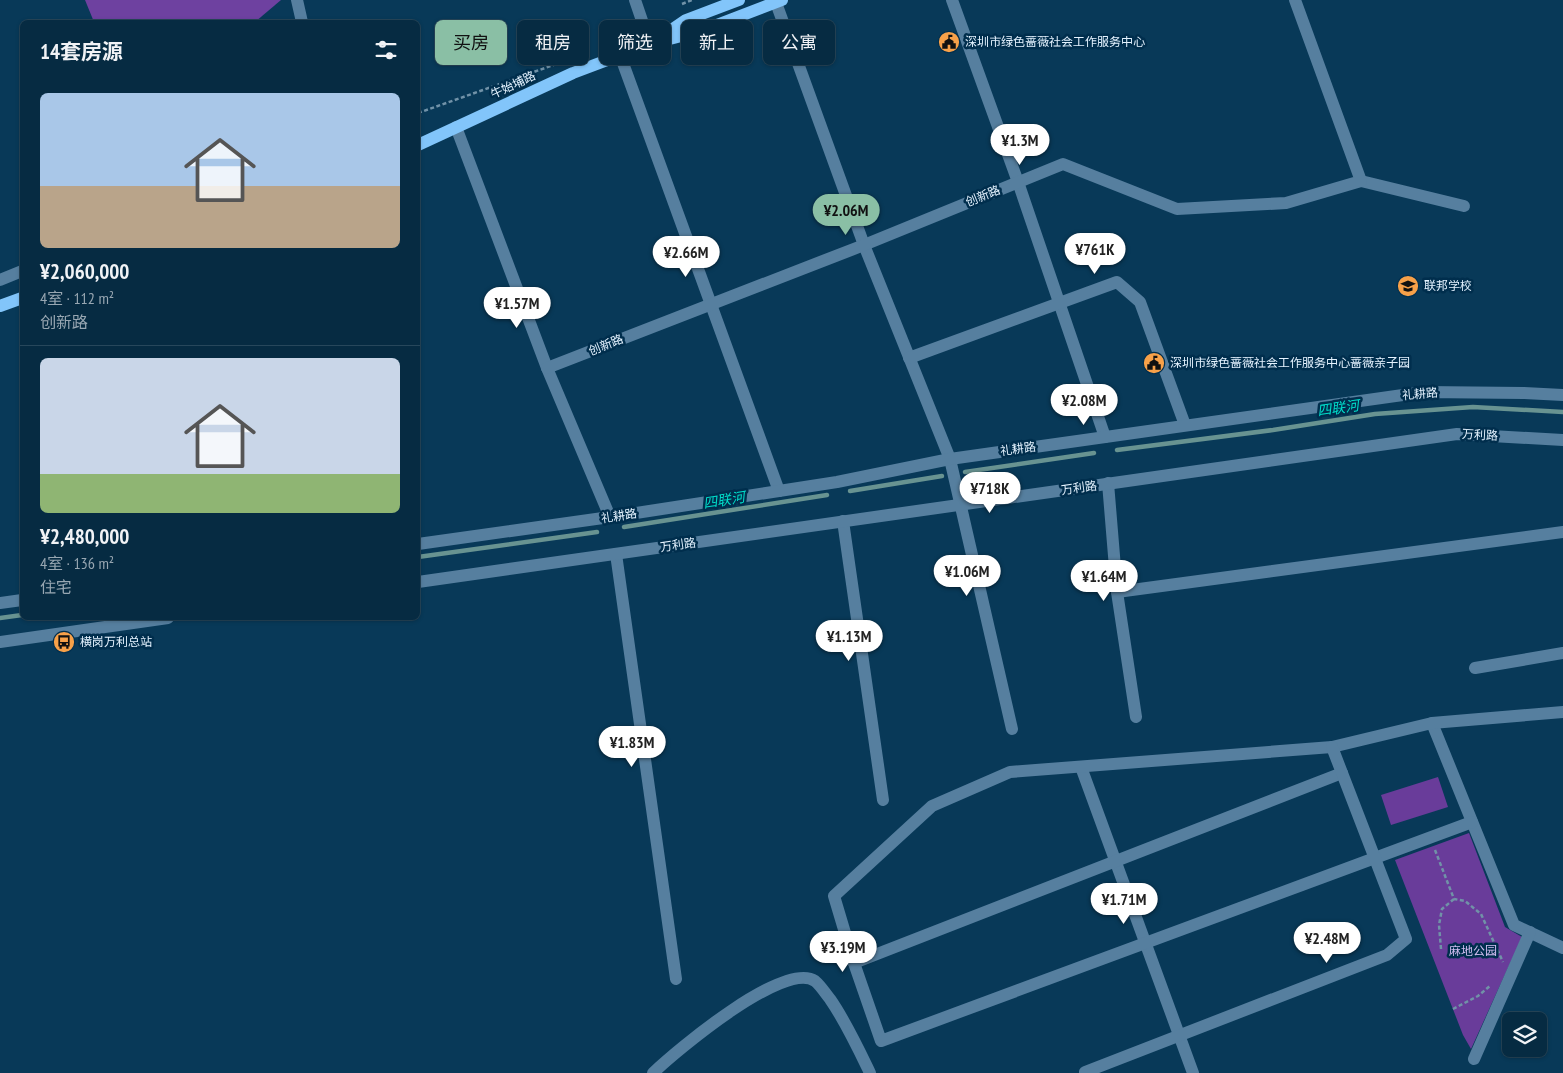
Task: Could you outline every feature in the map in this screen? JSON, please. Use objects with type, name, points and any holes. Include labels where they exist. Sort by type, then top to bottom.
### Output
[{"type":"main road","name":"牛始埔路","points":[[671,30],[686,20],[739,0]]},
{"type":"main road","name":"牛始埔路","points":[[671,39],[701,31],[777,1]]},
{"type":"main road","name":"牛始埔路","points":[[420,144],[573,73],[599,63]]},
{"type":"main road","points":[[0,306],[20,299]]},
{"type":"street","points":[[297,0],[302,20]]},
{"type":"street","points":[[635,0],[642,20]]},
{"type":"street","points":[[952,0],[1018,182],[1105,437]]},
{"type":"street","points":[[1295,0],[1361,180],[1464,206]]},
{"type":"street","points":[[777,1],[864,245],[950,459],[1012,729]]},
{"type":"street","points":[[624,65],[779,491]]},
{"type":"street","points":[[456,127],[547,368],[610,518]]},
{"type":"street","name":"创新路","points":[[547,368],[864,245],[1063,164],[1177,209],[1286,203],[1361,180]]},
{"type":"street","points":[[0,280],[20,272]]},
{"type":"street","points":[[909,358],[1117,282],[1140,302],[1185,426]]},
{"type":"street","name":"礼耕路","points":[[420,544],[610,518],[837,482],[950,459],[1424,392],[1563,395]]},
{"type":"street","name":"万利路","points":[[420,582],[1457,434],[1563,440]]},
{"type":"street","points":[[1108,483],[1117,592],[1136,717]]},
{"type":"street","points":[[843,521],[883,800]]},
{"type":"street","points":[[1117,592],[1563,532]]},
{"type":"street","points":[[616,554],[676,979]]},
{"type":"street","points":[[0,603],[20,600]]},
{"type":"street","points":[[0,642],[154,620]]},
{"type":"street","points":[[1475,668],[1563,653]]},
{"type":"street","points":[[1472,822],[881,1041],[854,963],[834,896],[932,806],[1010,772],[1332,747],[1432,723],[1563,712]]},
{"type":"street","points":[[1432,723],[1514,925],[1563,948]]},
{"type":"street","points":[[1085,1072],[1387,955],[1406,939],[1332,747]]},
{"type":"street","points":[[1081,767],[1193,1073]]},
{"type":"street","points":[[854,963],[1342,773]]},
{"type":"street","points":[[1474,1059],[1530,932]]},
{"type":"street","points":[[653,1073],[686,1044],[734,1009],[769,989],[802,977],[816,982],[825,992],[841,1015],[870,1073]]},
{"type":"path","points":[[682,4],[692,0]]},
{"type":"path","points":[[420,112],[553,65]]},
{"type":"path","points":[[1434,846],[1454,899]]},
{"type":"path","points":[[1441,949],[1439,925],[1442,909],[1454,899]]},
{"type":"path","points":[[1454,899],[1465,901],[1481,914],[1504,968]]},
{"type":"path","points":[[1453,1009],[1478,996],[1497,980]]},
{"type":"green space","points":[[1438,777],[1448,807],[1391,825],[1381,795]]},
{"type":"green space","name":"麻地公园","points":[[1469,833],[1505,927],[1522,937],[1471,1049],[1463,1035],[1395,860]]},
{"type":"shaded area","points":[[85,0],[281,0],[257,20],[93,20]]},
{"type":"waterway","name":"四联河","points":[[1117,450],[1273,430],[1375,414],[1473,407],[1563,412]]},
{"type":"waterway","name":"四联河","points":[[965,472],[1094,453]]},
{"type":"waterway","name":"四联河","points":[[850,491],[942,476]]},
{"type":"waterway","name":"四联河","points":[[624,527],[827,495]]},
{"type":"waterway","name":"四联河","points":[[420,557],[597,532]]},
{"type":"waterway","name":"四联河","points":[[0,618],[20,615]]},
{"type":"place","name":"深圳市绿色蔷薇社会工作服务中心","points":[[949,42]]},
{"type":"place","name":"联邦学校","points":[[1408,286]]},
{"type":"place","name":"深圳市绿色蔷薇社会工作服务中心蔷薇亲子园","points":[[1154,363]]},
{"type":"place","name":"横岗万利总站","points":[[64,642]]}]
